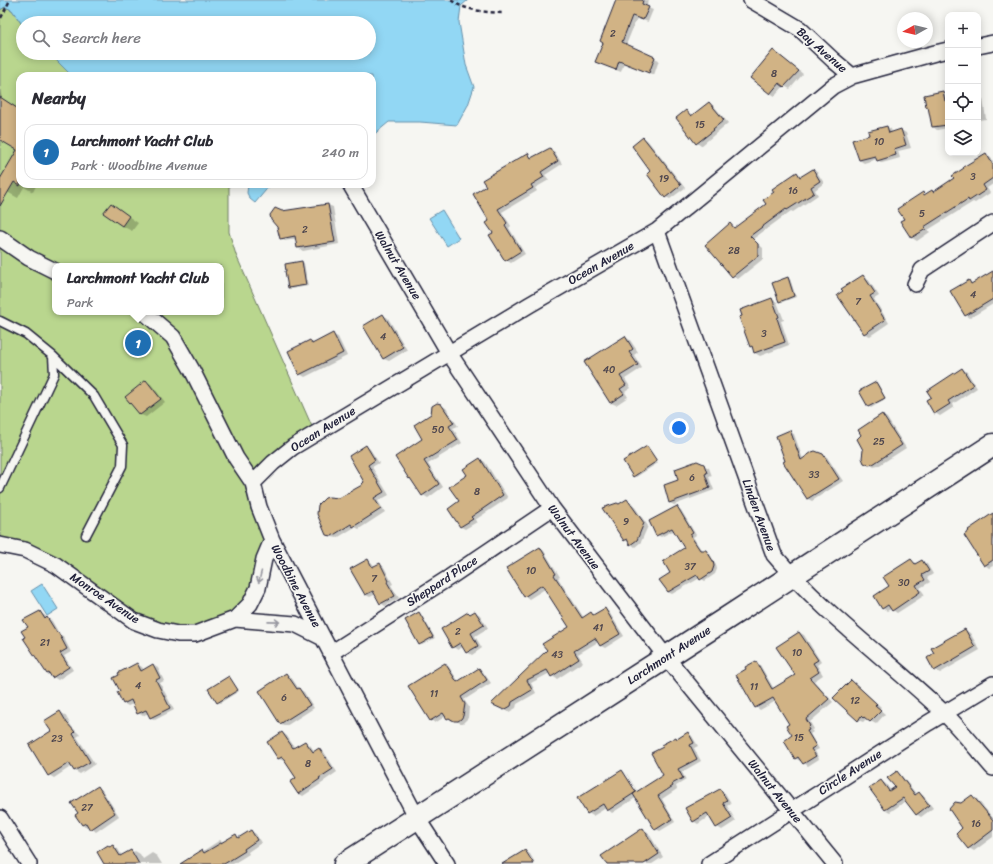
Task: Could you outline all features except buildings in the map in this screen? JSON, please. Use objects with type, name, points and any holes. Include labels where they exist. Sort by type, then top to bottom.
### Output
[{"type":"street","name":"Bay Avenue","points":[[751,0],[800,29],[852,76]]},
{"type":"street","points":[[981,45],[993,43]]},
{"type":"street","name":"Ocean Avenue","points":[[253,483],[273,463],[293,447],[529,305],[657,231],[833,86],[852,76],[945,50]]},
{"type":"street","name":"Walnut Avenue","points":[[352,188],[449,353],[552,508],[666,657],[790,811],[835,864]]},
{"type":"street","points":[[915,284],[922,270],[993,223]]},
{"type":"street","name":"Linden Avenue","points":[[657,231],[774,555],[792,577],[816,600],[944,713],[993,768]]},
{"type":"street","points":[[0,238],[29,258],[52,270]]},
{"type":"street","name":"Woodbine Avenue","points":[[147,315],[173,337],[192,370],[236,458],[253,483],[259,507],[272,540],[416,818],[447,864]]},
{"type":"street","name":"Larchmont Avenue","points":[[346,864],[993,446]]},
{"type":"street","name":"Sheppard Place","points":[[331,653],[450,577],[552,508]]},
{"type":"street","name":"Monroe Avenue","points":[[0,545],[25,550],[56,565],[134,621],[158,630],[178,634],[195,634],[235,619],[250,604],[258,588],[264,559],[272,540]]},
{"type":"street","name":"Monroe Avenue","points":[[235,619],[295,624],[323,638]]},
{"type":"street","name":"Circle Avenue","points":[[709,864],[944,713],[993,684]]},
{"type":"street","points":[[0,818],[29,864]]},
{"type":"lane","points":[[0,321],[26,334],[53,356],[94,396],[123,445],[122,466],[86,535]]},
{"type":"lane","points":[[0,488],[54,374],[53,356]]},
{"type":"path","points":[[1,18],[10,0]]},
{"type":"path","points":[[451,0],[455,3],[483,12],[503,13]]},
{"type":"green space","points":[[5,7],[12,10],[16,16],[16,60],[56,60],[68,72],[16,72],[16,188],[229,188],[229,232],[236,255],[314,431],[251,483],[269,540],[256,586],[235,617],[195,632],[135,618],[64,567],[0,544],[0,10]]},
{"type":"water","points":[[0,0],[468,0],[461,6],[459,22],[466,65],[474,87],[468,105],[457,125],[420,122],[389,122],[376,133],[376,72],[68,72],[56,60],[376,60],[376,16],[16,16],[12,10],[5,7],[0,10]]},
{"type":"water","points":[[248,188],[268,188],[255,203],[250,199],[247,193]]},
{"type":"water","points":[[442,210],[459,238],[447,246],[429,218]]},
{"type":"water","points":[[42,584],[58,609],[47,616],[31,591]]},
{"type":"place","name":"Larchmont Yacht Club","points":[[138,343]]}]
